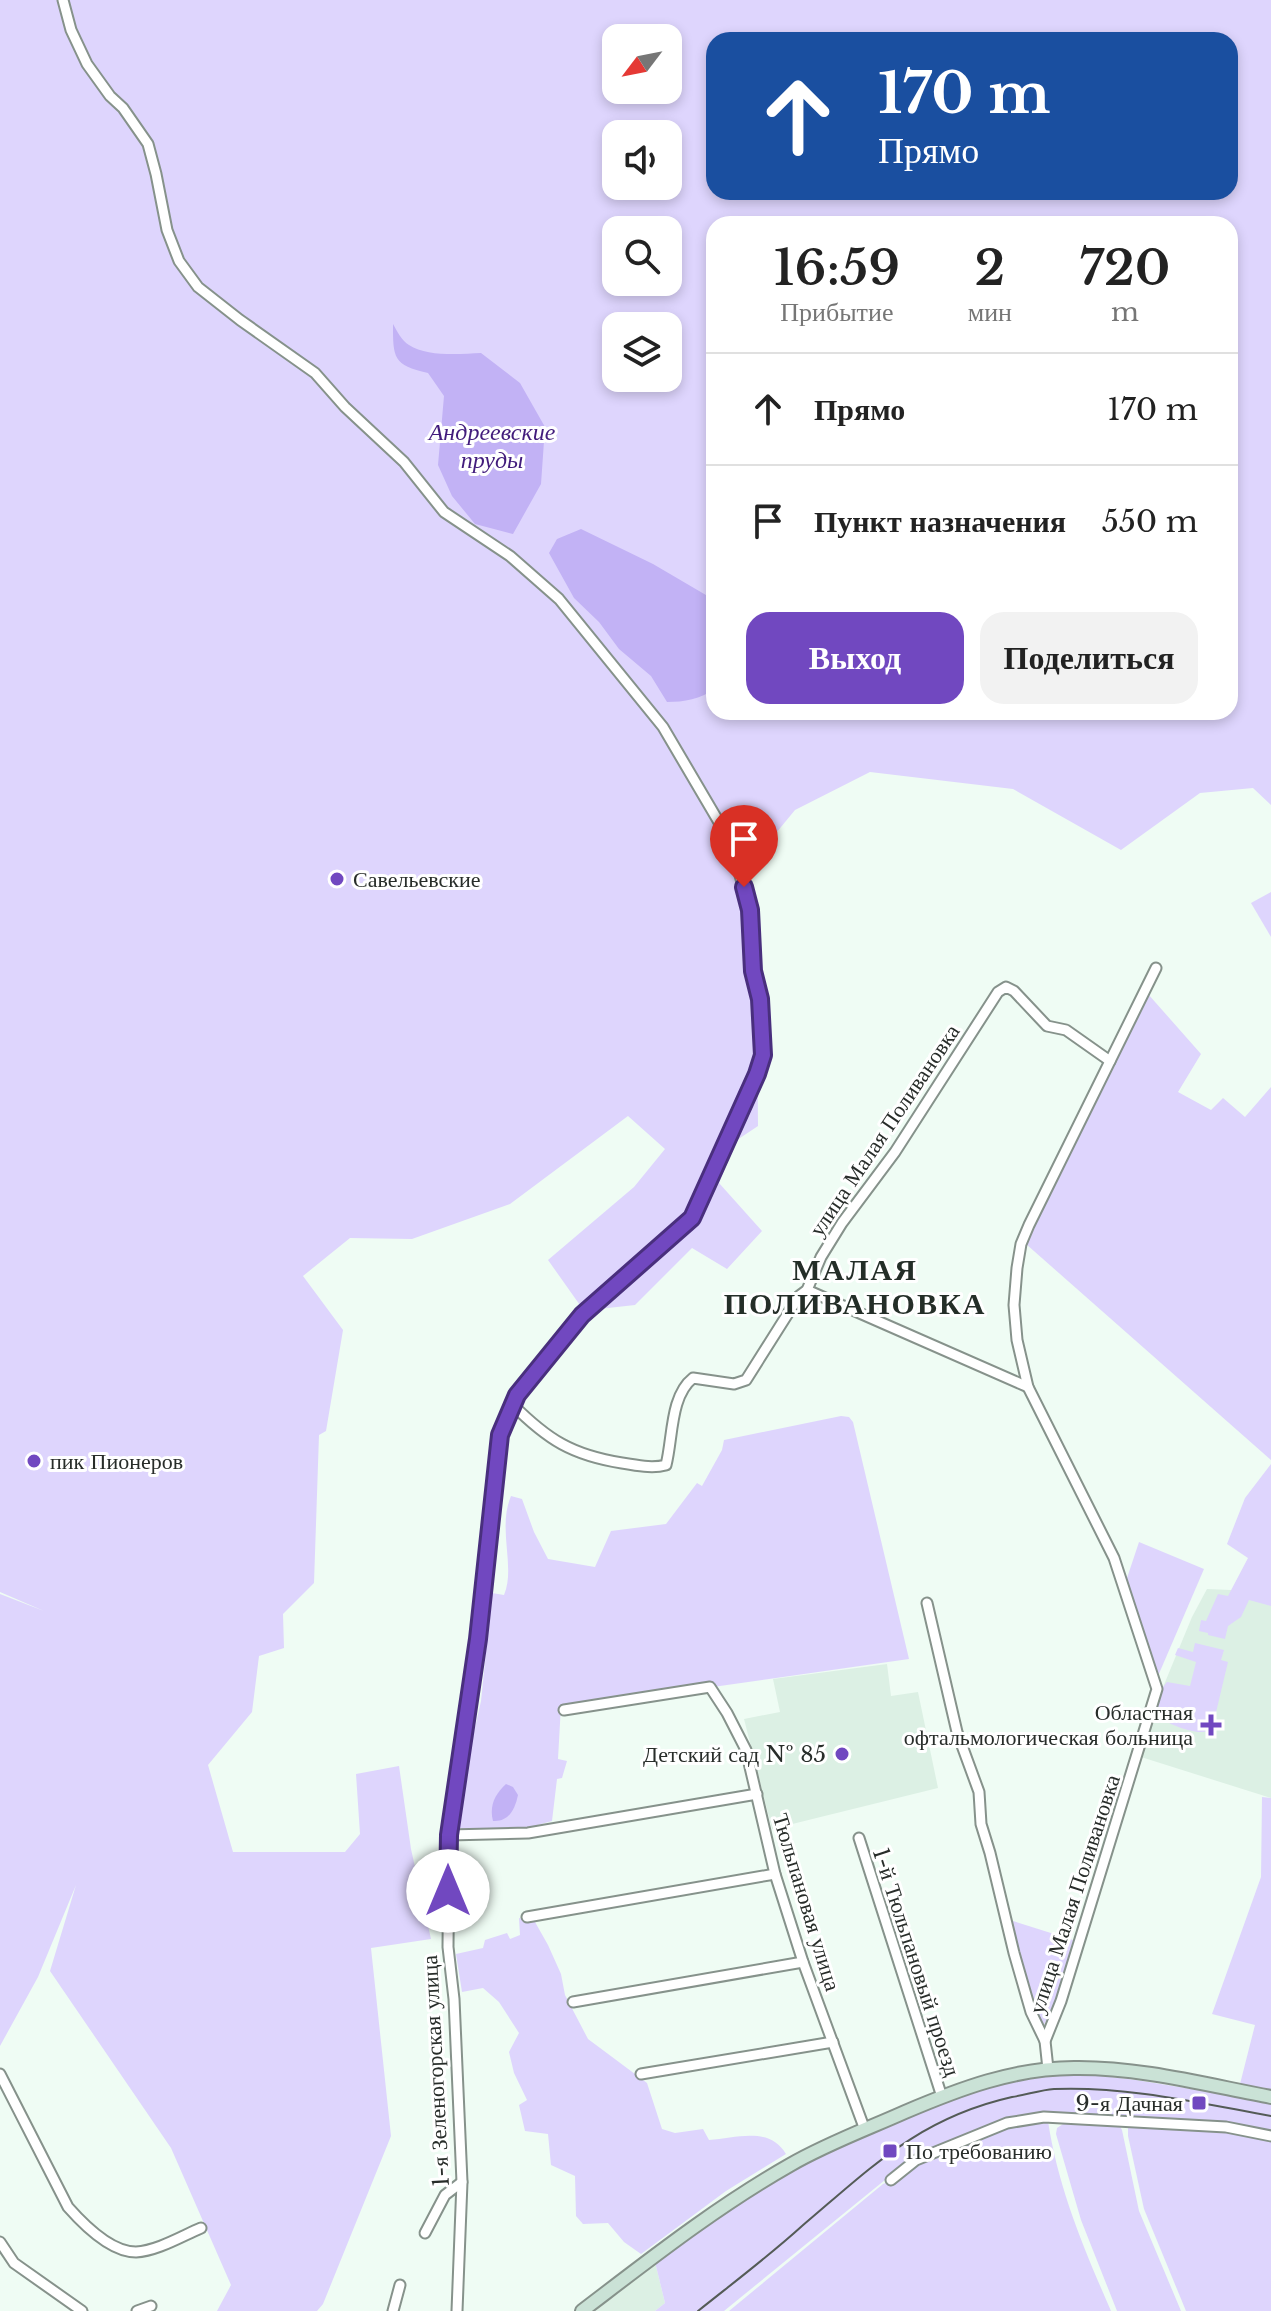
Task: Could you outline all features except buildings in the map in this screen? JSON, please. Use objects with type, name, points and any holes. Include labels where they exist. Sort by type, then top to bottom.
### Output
[{"type":"main road","points":[[582,2311],[729,2202],[792,2164],[942,2097],[993,2079],[1076,2067],[1149,2075],[1271,2097]]},
{"type":"street","points":[[63,0],[71,30],[87,64],[148,144],[167,230],[179,261],[198,287],[315,373],[345,407],[404,462],[444,512],[510,556],[559,599],[663,727],[730,841],[750,910],[753,971],[760,999],[763,1055],[757,1074],[692,1218],[582,1315],[512,1404]]},
{"type":"street","name":"улица Малая Поливановка","points":[[1048,2069],[1045,2041],[1061,2001],[1157,1689],[1114,1558],[1028,1387],[1017,1340],[1014,1305],[1021,1244],[1156,968]]},
{"type":"street","name":"улица Малая Поливановка","points":[[512,1404],[541,1431],[565,1447],[590,1458],[648,1467],[666,1465],[677,1402],[688,1382],[693,1378],[734,1384],[746,1380],[799,1296],[807,1290],[821,1257],[842,1223],[895,1152],[998,992],[1006,987],[1014,991],[1047,1026],[1066,1030],[1110,1061]]},
{"type":"street","points":[[807,1290],[1028,1387]]},
{"type":"street","name":"1-я Зеленогорская улица","points":[[457,2311],[462,2182],[454,1999],[448,1947],[449,1835],[478,1639],[500,1435],[512,1404]]},
{"type":"street","points":[[927,1603],[957,1732],[979,1792],[981,1824],[1014,1953],[1031,2012],[1045,2041]]},
{"type":"street","name":"Тюльпановая улица","points":[[564,1710],[710,1687],[746,1750],[775,1874],[803,1962],[865,2130]]},
{"type":"street","points":[[449,1835],[528,1833],[757,1794]]},
{"type":"street","name":"1-й Тюльпановый проезд","points":[[859,1838],[942,2097]]},
{"type":"street","points":[[527,1917],[775,1874]]},
{"type":"street","points":[[573,2002],[803,1962]]},
{"type":"street","points":[[641,2074],[833,2042]]},
{"type":"street","points":[[0,2074],[68,2207],[80,2221],[120,2249],[136,2252],[201,2228]]},
{"type":"street","points":[[891,2180],[916,2160],[1007,2123],[1044,2117],[1226,2127],[1271,2136]]},
{"type":"street","points":[[425,2233],[445,2195],[462,2182]]},
{"type":"street","points":[[0,2242],[14,2263],[82,2311]]},
{"type":"street","points":[[393,2311],[400,2285]]},
{"type":"street","points":[[137,2311],[151,2306]]},
{"type":"shaded area","points":[[0,0],[1271,0],[1271,805],[1253,788],[1200,793],[1121,850],[1013,789],[870,772],[795,810],[739,878],[747,913],[757,995],[758,1126],[737,1140],[719,1183],[762,1231],[727,1269],[692,1248],[635,1305],[599,1309],[582,1308],[548,1260],[634,1187],[665,1149],[628,1116],[510,1204],[412,1239],[350,1238],[303,1276],[343,1330],[326,1431],[319,1435],[314,1583],[283,1614],[284,1648],[259,1656],[252,1712],[208,1765],[233,1852],[345,1852],[360,1834],[356,1774],[399,1766],[411,1849],[431,1939],[371,1948],[391,2136],[323,2304],[317,2311],[217,2311],[231,2285],[171,2148],[50,1971],[76,1885],[38,1977],[0,2046],[0,1594],[44,1611],[0,1592]]},
{"type":"shaded area","points":[[1271,892],[1271,937],[1251,903]]},
{"type":"shaded area","points":[[1148,994],[1201,1054],[1178,1092],[1211,1110],[1223,1098],[1245,1117],[1271,1087],[1271,1460],[1026,1244]]},
{"type":"shaded area","points":[[841,1416],[849,1417],[853,1422],[909,1659],[600,1703],[561,1705],[558,1759],[567,1761],[562,1778],[557,1779],[552,1821],[523,1829],[458,1827],[462,1785],[481,1701],[492,1593],[504,1595],[507,1584],[506,1521],[511,1496],[522,1499],[548,1559],[595,1567],[611,1531],[666,1524],[697,1483],[702,1486],[722,1450],[724,1440]]},
{"type":"shaded area","points":[[1271,1464],[1271,1606],[1249,1600],[1241,1617],[1228,1626],[1225,1639],[1208,1635],[1199,1631],[1201,1620],[1206,1621],[1218,1594],[1228,1596],[1248,1558],[1227,1544],[1245,1498]]},
{"type":"shaded area","points":[[1139,1542],[1204,1569],[1158,1676],[1126,1581]]},
{"type":"shaded area","name":"Областная офтальмологическая больница","points":[[1207,1589],[1231,1590],[1271,1600],[1271,1798],[1141,1757],[1161,1692]]},
{"type":"shaded area","points":[[1195,1643],[1224,1650],[1221,1660],[1228,1662],[1213,1725],[1204,1732],[1176,1726],[1155,1712],[1167,1682],[1190,1686],[1196,1662],[1175,1655],[1178,1648],[1193,1652]]},
{"type":"shaded area","name":"Детский сад № 85","points":[[887,1664],[891,1696],[918,1692],[938,1788],[772,1829],[744,1719],[780,1712],[773,1679]]},
{"type":"shaded area","points":[[1262,1797],[1271,1798],[1271,2090],[1240,2084],[1255,2025],[1212,2014],[1261,1877]]},
{"type":"shaded area","points":[[519,1918],[535,1922],[561,1974],[565,1995],[588,2039],[647,2083],[662,2129],[675,2133],[703,2129],[709,2140],[762,2137],[779,2145],[786,2154],[726,2191],[641,2254],[624,2242],[608,2223],[583,2224],[576,2216],[575,2176],[551,2165],[548,2134],[525,2131],[519,2105],[527,2100],[514,2073],[509,2052],[519,2033],[499,2002],[483,1988],[462,1992],[456,1954],[483,1948],[485,1940],[507,1933],[510,1939],[520,1935]]},
{"type":"shaded area","points":[[1010,1920],[1073,1940],[1056,1999],[1044,2025],[1039,2022],[1034,2009]]},
{"type":"shaded area","points":[[1078,2073],[1271,2102],[1271,2132],[1225,2123],[1044,2114],[896,2171],[724,2311],[655,2311],[665,2303],[655,2262],[731,2207],[794,2168],[853,2139],[992,2083]]},
{"type":"shaded area","points":[[1048,2121],[1065,2194],[1111,2311],[729,2311],[883,2184],[919,2162],[1007,2126]]},
{"type":"shaded area","points":[[1066,2122],[1118,2123],[1139,2211],[1181,2311],[1117,2311],[1081,2220],[1056,2134],[1057,2128]]},
{"type":"shaded area","points":[[1135,2125],[1271,2139],[1271,2311],[1186,2311],[1144,2209],[1128,2136],[1128,2128]]},
{"type":"shaded area","points":[[655,2262],[665,2303],[655,2311],[589,2311]]},
{"type":"water","name":"Андреевские пруды","points":[[393,324],[404,341],[416,349],[444,354],[481,353],[520,383],[545,427],[541,484],[513,534],[475,524],[452,496],[438,465],[444,396],[428,373],[408,367],[397,358]]},
{"type":"water","name":"Андреевские пруды","points":[[581,529],[653,564],[706,595],[706,694],[667,702],[651,676],[619,649],[599,622],[574,598],[549,553],[557,539]]},
{"type":"water","points":[[506,1784],[513,1787],[518,1795],[515,1805],[507,1817],[493,1821],[494,1801]]},
{"type":"tram line","points":[[698,2311],[898,2147],[923,2131],[979,2106],[1044,2090],[1081,2089],[1163,2096],[1271,2116]]},
{"type":"place","name":"Савельевские","points":[[337,879]]},
{"type":"place","name":"пик Пионеров","points":[[34,1461]]},
{"type":"place","name":"Областная офтальмологическая больница","points":[[1211,1725]]},
{"type":"place","name":"Детский сад № 85","points":[[842,1754]]},
{"type":"place","name":"9-я Дачная","points":[[1199,2103]]},
{"type":"place","name":"По требованию","points":[[890,2151]]},
{"type":"district","name":"МАЛАЯ ПОЛИВАНОВКА","points":[[855,1287]]},
{"type":"route","points":[[448,1891],[449,1835],[478,1639],[500,1435],[517,1395],[582,1315],[692,1218],[757,1074],[763,1055],[760,999],[753,971],[750,910],[744,887]]}]
